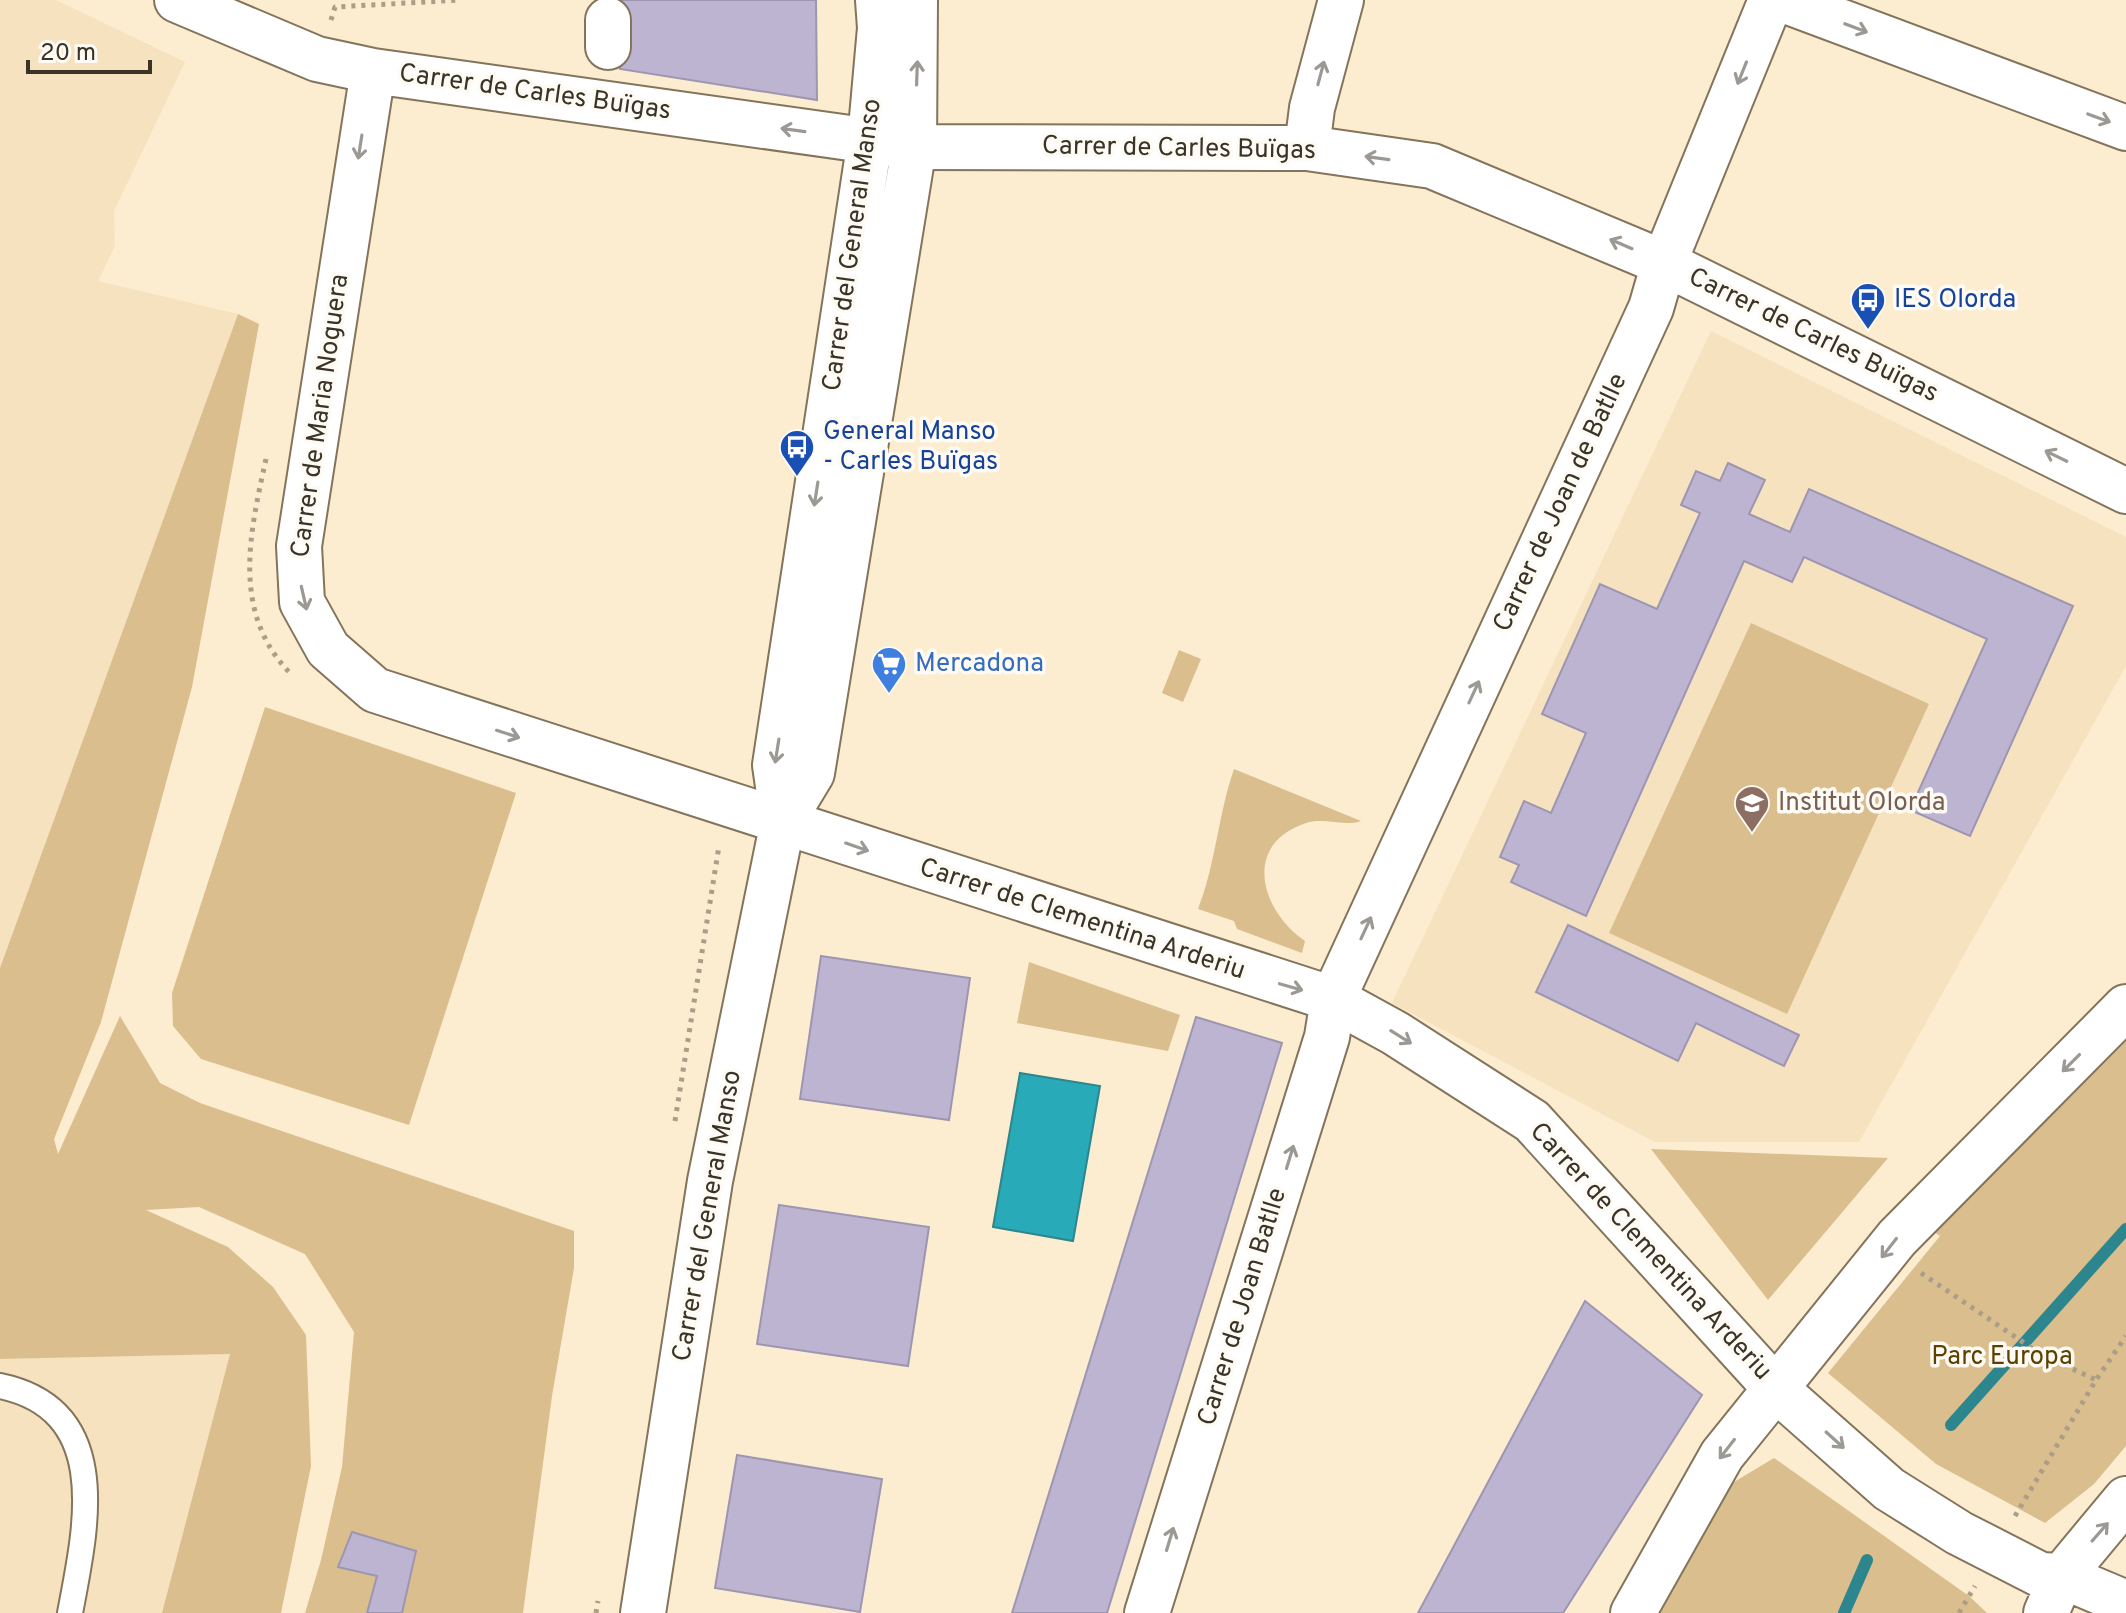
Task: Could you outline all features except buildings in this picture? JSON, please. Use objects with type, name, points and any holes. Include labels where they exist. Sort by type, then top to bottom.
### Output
[{"type":"street","name":"Carrer de Carles Buïgas","points":[[177,0],[317,59],[373,71],[606,60],[870,140],[914,147],[1307,148],[1432,166],[1664,263],[2126,491]]},
{"type":"street","name":"Carrer del General Manso","points":[[643,1613],[710,1181],[783,821],[775,765],[870,140],[880,28],[878,0]]},
{"type":"street","name":"Carrer del General Manso","points":[[783,821],[812,773],[914,147],[915,0]]},
{"type":"street","points":[[1307,148],[1312,108],[1341,0]]},
{"type":"street","name":"Carrer de Joan de Batlle","points":[[1333,999],[1651,308],[1664,263],[1771,0]]},
{"type":"street","points":[[1783,0],[2126,128]]},
{"type":"street","name":"Carrer de Maria Noguera","points":[[373,71],[299,546],[302,602],[328,649],[375,690],[783,821]]},
{"type":"street","name":"Carrer de Clementina Arderiu","points":[[783,821],[1333,999],[1395,1033],[1532,1121],[1776,1389],[1889,1489],[1959,1533],[2041,1575],[2054,1594],[2126,1603]]},
{"type":"street","name":"Carrer de Joan Batlle","points":[[1147,1613],[1323,1052],[1333,999]]},
{"type":"street","points":[[1633,1613],[1722,1455],[1897,1238],[2126,1007]]},
{"type":"street","points":[[2054,1594],[2126,1499]]},
{"type":"lane","points":[[0,1386],[28,1392],[63,1420],[82,1458],[87,1495],[82,1551],[70,1613]]},
{"type":"path","points":[[329,27],[335,7],[461,0]]},
{"type":"path","points":[[269,445],[251,528],[248,588],[262,635],[299,682]]},
{"type":"path","points":[[712,838],[719,846]]},
{"type":"path","points":[[1913,1268],[2039,1353],[2096,1380]]},
{"type":"path","points":[[2008,1527],[2126,1336]]},
{"type":"shaded area","points":[[0,0],[56,0],[185,62],[114,211],[115,246],[98,281],[238,314],[0,968]]},
{"type":"shaded area","name":"Institut Olorda","points":[[1711,331],[2126,537],[2126,666],[1859,1142],[1655,1142],[1392,1003]]},
{"type":"shaded area","points":[[230,1354],[162,1613],[0,1613],[0,1359]]},
{"type":"green space","points":[[238,314],[259,324],[192,687],[101,1022],[54,1139],[58,1154],[120,1016],[160,1083],[200,1103],[574,1231],[574,1268],[552,1396],[523,1613],[305,1613],[321,1560],[342,1467],[354,1332],[305,1254],[199,1207],[146,1210],[228,1247],[273,1287],[306,1335],[311,1466],[281,1613],[162,1613],[230,1354],[0,1359],[0,968]]},
{"type":"green space","points":[[1751,623],[1929,704],[1787,1014],[1609,933]]},
{"type":"green space","points":[[1179,650],[1201,659],[1183,702],[1162,693]]},
{"type":"green space","points":[[265,707],[516,793],[409,1125],[201,1059],[173,1026],[172,993]]},
{"type":"green space","points":[[1234,769],[1361,821],[1306,823],[1286,833],[1273,846],[1266,861],[1265,878],[1269,896],[1289,928],[1305,941],[1302,953],[1237,929],[1234,921],[1198,909]]},
{"type":"green space","points":[[1029,962],[1180,1015],[1168,1051],[1017,1023]]},
{"type":"green space","name":"Parc Europa","points":[[2126,1034],[2126,1446],[2094,1484],[2045,1523],[1936,1464],[1828,1373],[1940,1236],[1928,1228]]},
{"type":"green space","points":[[1651,1149],[1888,1158],[1768,1300]]},
{"type":"green space","points":[[1774,1458],[1969,1596],[1987,1613],[1651,1613],[1719,1491]]},
{"type":"water","points":[[1020,1073],[1100,1086],[1073,1241],[993,1227]]},
{"type":"waterway","points":[[1951,1425],[2126,1229]]},
{"type":"waterway","points":[[1844,1613],[1867,1560]]},
{"type":"place","name":"IES Olorda","points":[[1868,331]]},
{"type":"place","name":"General Manso - Carles Buïgas","points":[[797,478]]},
{"type":"place","name":"Mercadona","points":[[889,695]]},
{"type":"place","name":"Institut Olorda","points":[[1752,834]]}]
